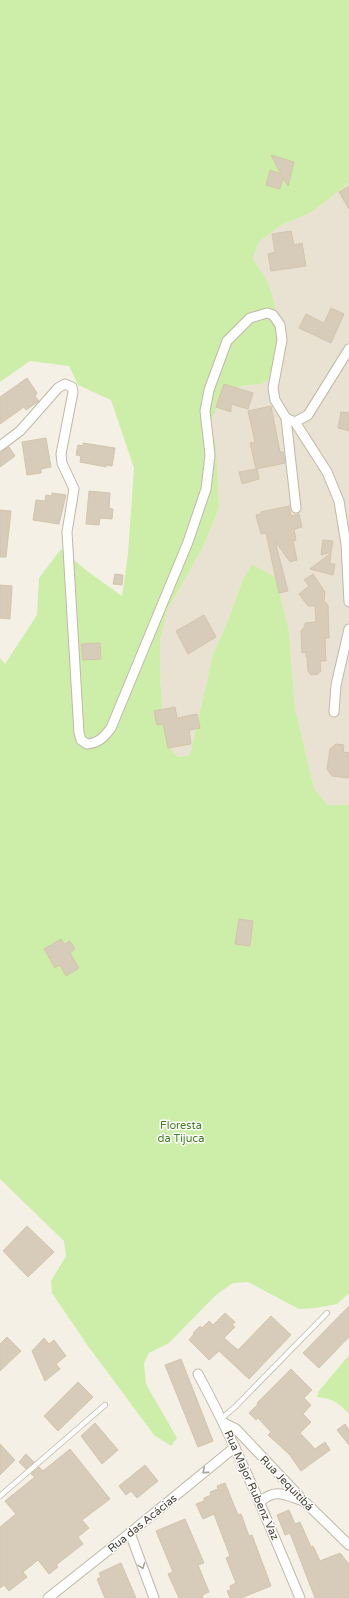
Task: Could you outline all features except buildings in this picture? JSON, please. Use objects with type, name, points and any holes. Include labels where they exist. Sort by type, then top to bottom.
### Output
[{"type":"street","points":[[0,446],[20,431],[58,388],[65,384],[72,387],[73,392],[61,454],[62,463],[74,489],[67,532],[79,733],[81,740],[87,744],[93,744],[102,739],[111,728],[188,542],[206,489],[209,474],[210,455],[205,411],[209,390],[227,341],[250,318],[267,313],[273,315],[280,325],[282,340],[273,388],[275,400],[286,418],[296,508]]},
{"type":"street","points":[[296,422],[308,415],[349,348]]},
{"type":"street","points":[[286,418],[296,422],[327,472],[339,501],[346,544],[349,602]]},
{"type":"street","points":[[334,712],[336,686],[349,629]]},
{"type":"street","name":"Rua Major Rubenz Vaz","points":[[198,1374],[223,1420],[235,1446],[300,1598]]},
{"type":"street","name":"Rua Jequitibá","points":[[223,1420],[236,1429],[304,1501],[349,1545]]},
{"type":"street","name":"Rua das Acácias","points":[[48,1598],[130,1534],[235,1446]]},
{"type":"street","points":[[260,1502],[270,1494],[276,1493],[281,1493],[304,1501]]},
{"type":"street","points":[[130,1534],[154,1598]]},
{"type":"lane","points":[[223,1420],[327,1313]]},
{"type":"lane","points":[[0,1496],[105,1405]]},
{"type":"shaded area","points":[[349,183],[349,805],[344,806],[327,805],[314,788],[295,708],[289,632],[252,564],[243,579],[228,621],[213,654],[190,755],[178,757],[169,747],[163,721],[160,641],[167,611],[203,547],[219,508],[216,444],[210,425],[221,398],[241,386],[261,384],[266,280],[253,259],[258,243],[280,226],[312,212]]},
{"type":"green space","name":"Floresta da Tijuca","points":[[0,0],[349,0],[349,183],[312,212],[280,226],[258,243],[253,259],[265,277],[271,291],[276,315],[278,339],[276,375],[261,384],[241,386],[221,398],[210,424],[216,444],[219,508],[203,547],[167,611],[160,641],[160,673],[163,721],[169,747],[178,757],[190,755],[213,654],[228,621],[243,579],[252,564],[275,577],[289,632],[295,708],[314,788],[327,805],[349,805],[349,1294],[337,1304],[316,1308],[299,1309],[248,1282],[233,1283],[216,1295],[169,1343],[149,1353],[144,1363],[146,1384],[177,1438],[171,1446],[154,1435],[88,1346],[52,1293],[51,1281],[66,1256],[64,1241],[0,1179],[0,658],[5,664],[37,615],[39,578],[61,549],[87,571],[122,596],[128,554],[134,468],[111,400],[78,385],[69,366],[30,361],[0,382]]},
{"type":"green space","points":[[349,1355],[349,1414],[335,1402],[317,1397],[319,1391]]}]
